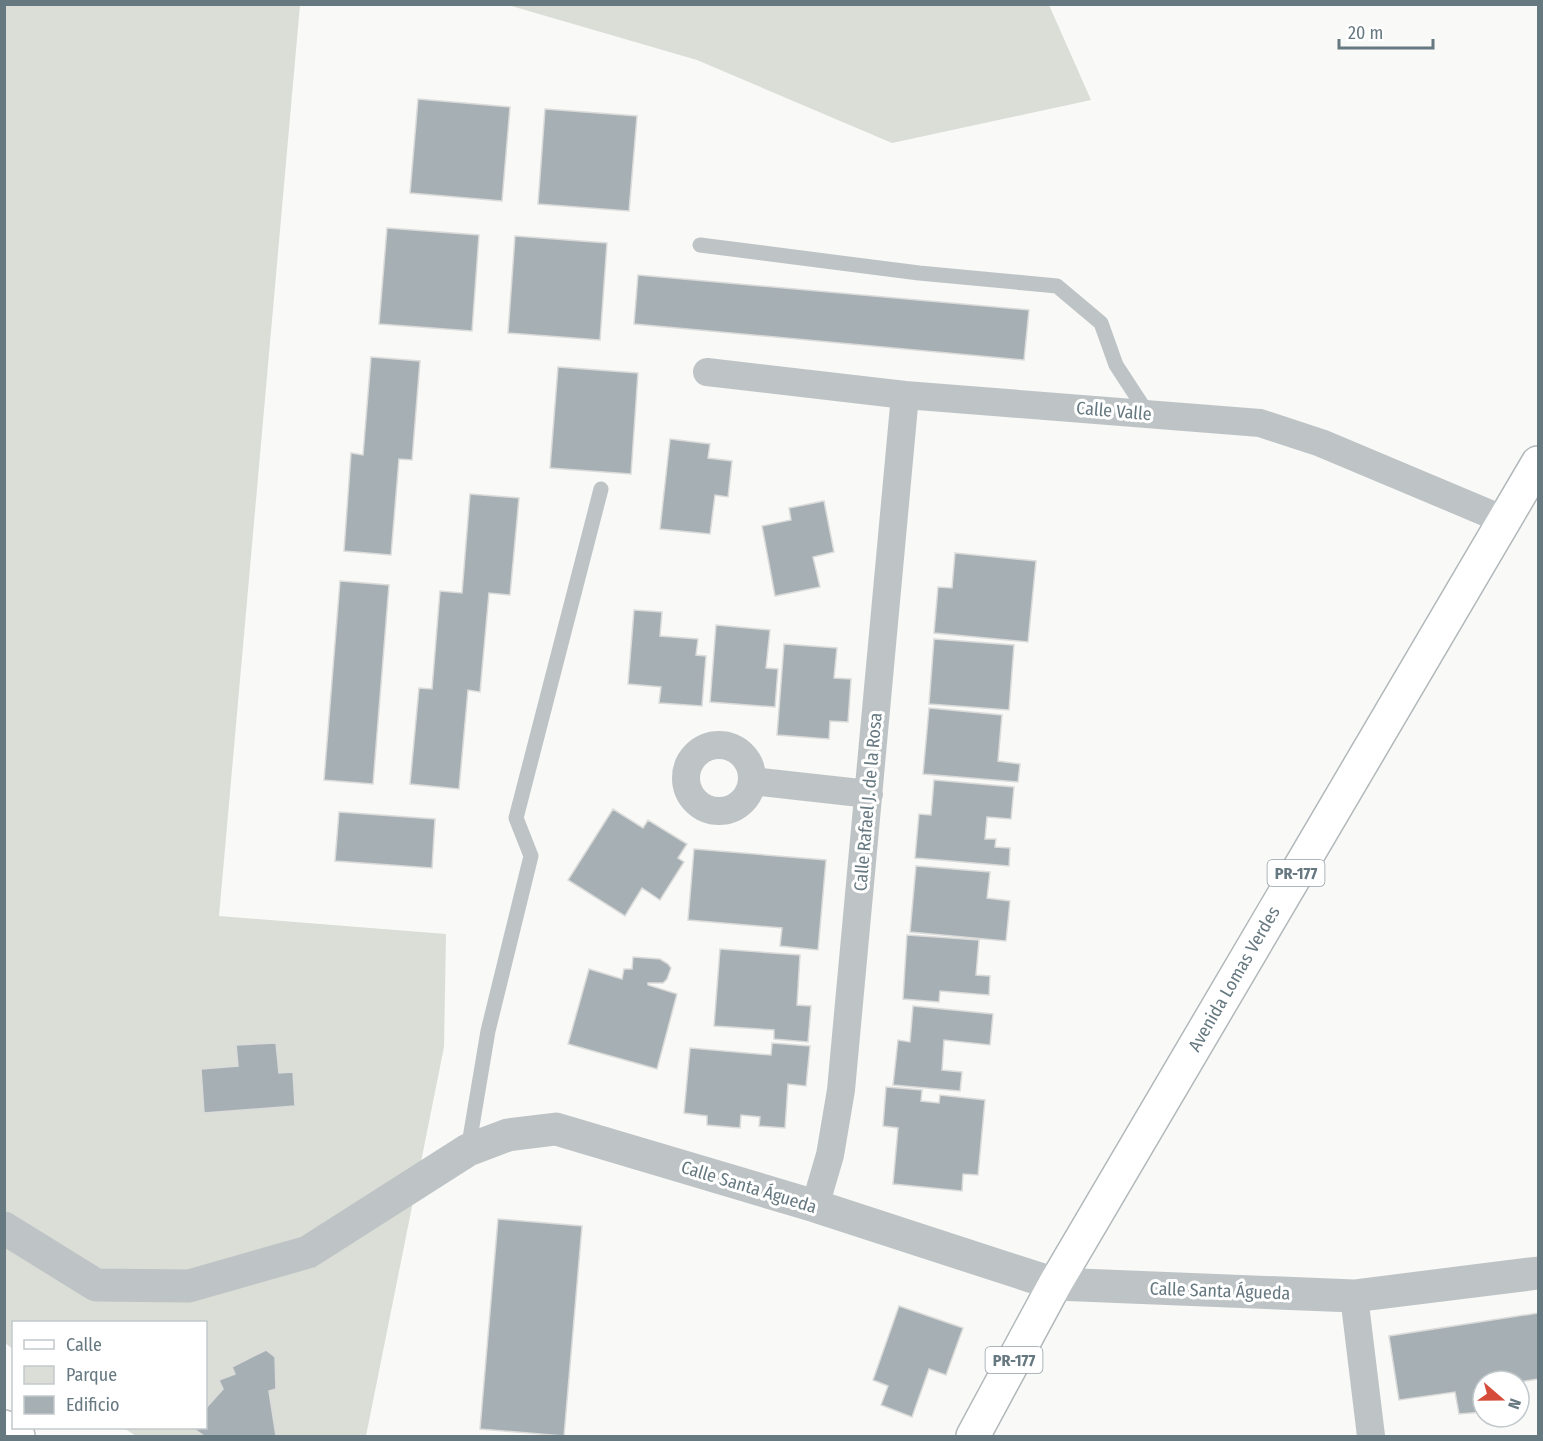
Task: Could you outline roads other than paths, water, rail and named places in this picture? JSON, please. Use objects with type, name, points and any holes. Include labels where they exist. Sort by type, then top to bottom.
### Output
[{"type":"main road","name":"Avenida Lomas Verdes","points":[[973,1437],[1054,1284],[1539,463]]},
{"type":"main road","points":[[4,1427],[18,1437]]},
{"type":"street","name":"Calle Valle","points":[[706,372],[905,395],[1260,423],[1322,443],[1504,520]]},
{"type":"street","name":"Calle Rafael J. de la Rosa","points":[[815,1206],[830,1155],[841,1090],[905,395]]},
{"type":"street","points":[[752,781],[869,794]]},
{"type":"street","name":"Calle Santa Águeda","points":[[4,1228],[96,1285],[189,1286],[308,1252],[468,1150],[508,1136],[556,1129],[815,1206],[1054,1284],[1354,1296],[1539,1273]]},
{"type":"street","points":[[1354,1296],[1371,1437]]},
{"type":"lane","points":[[700,245],[919,273],[1057,286],[1101,323],[1116,365],[1148,414]]},
{"type":"lane","points":[[468,1150],[488,1031],[531,856],[516,818],[601,489]]}]
